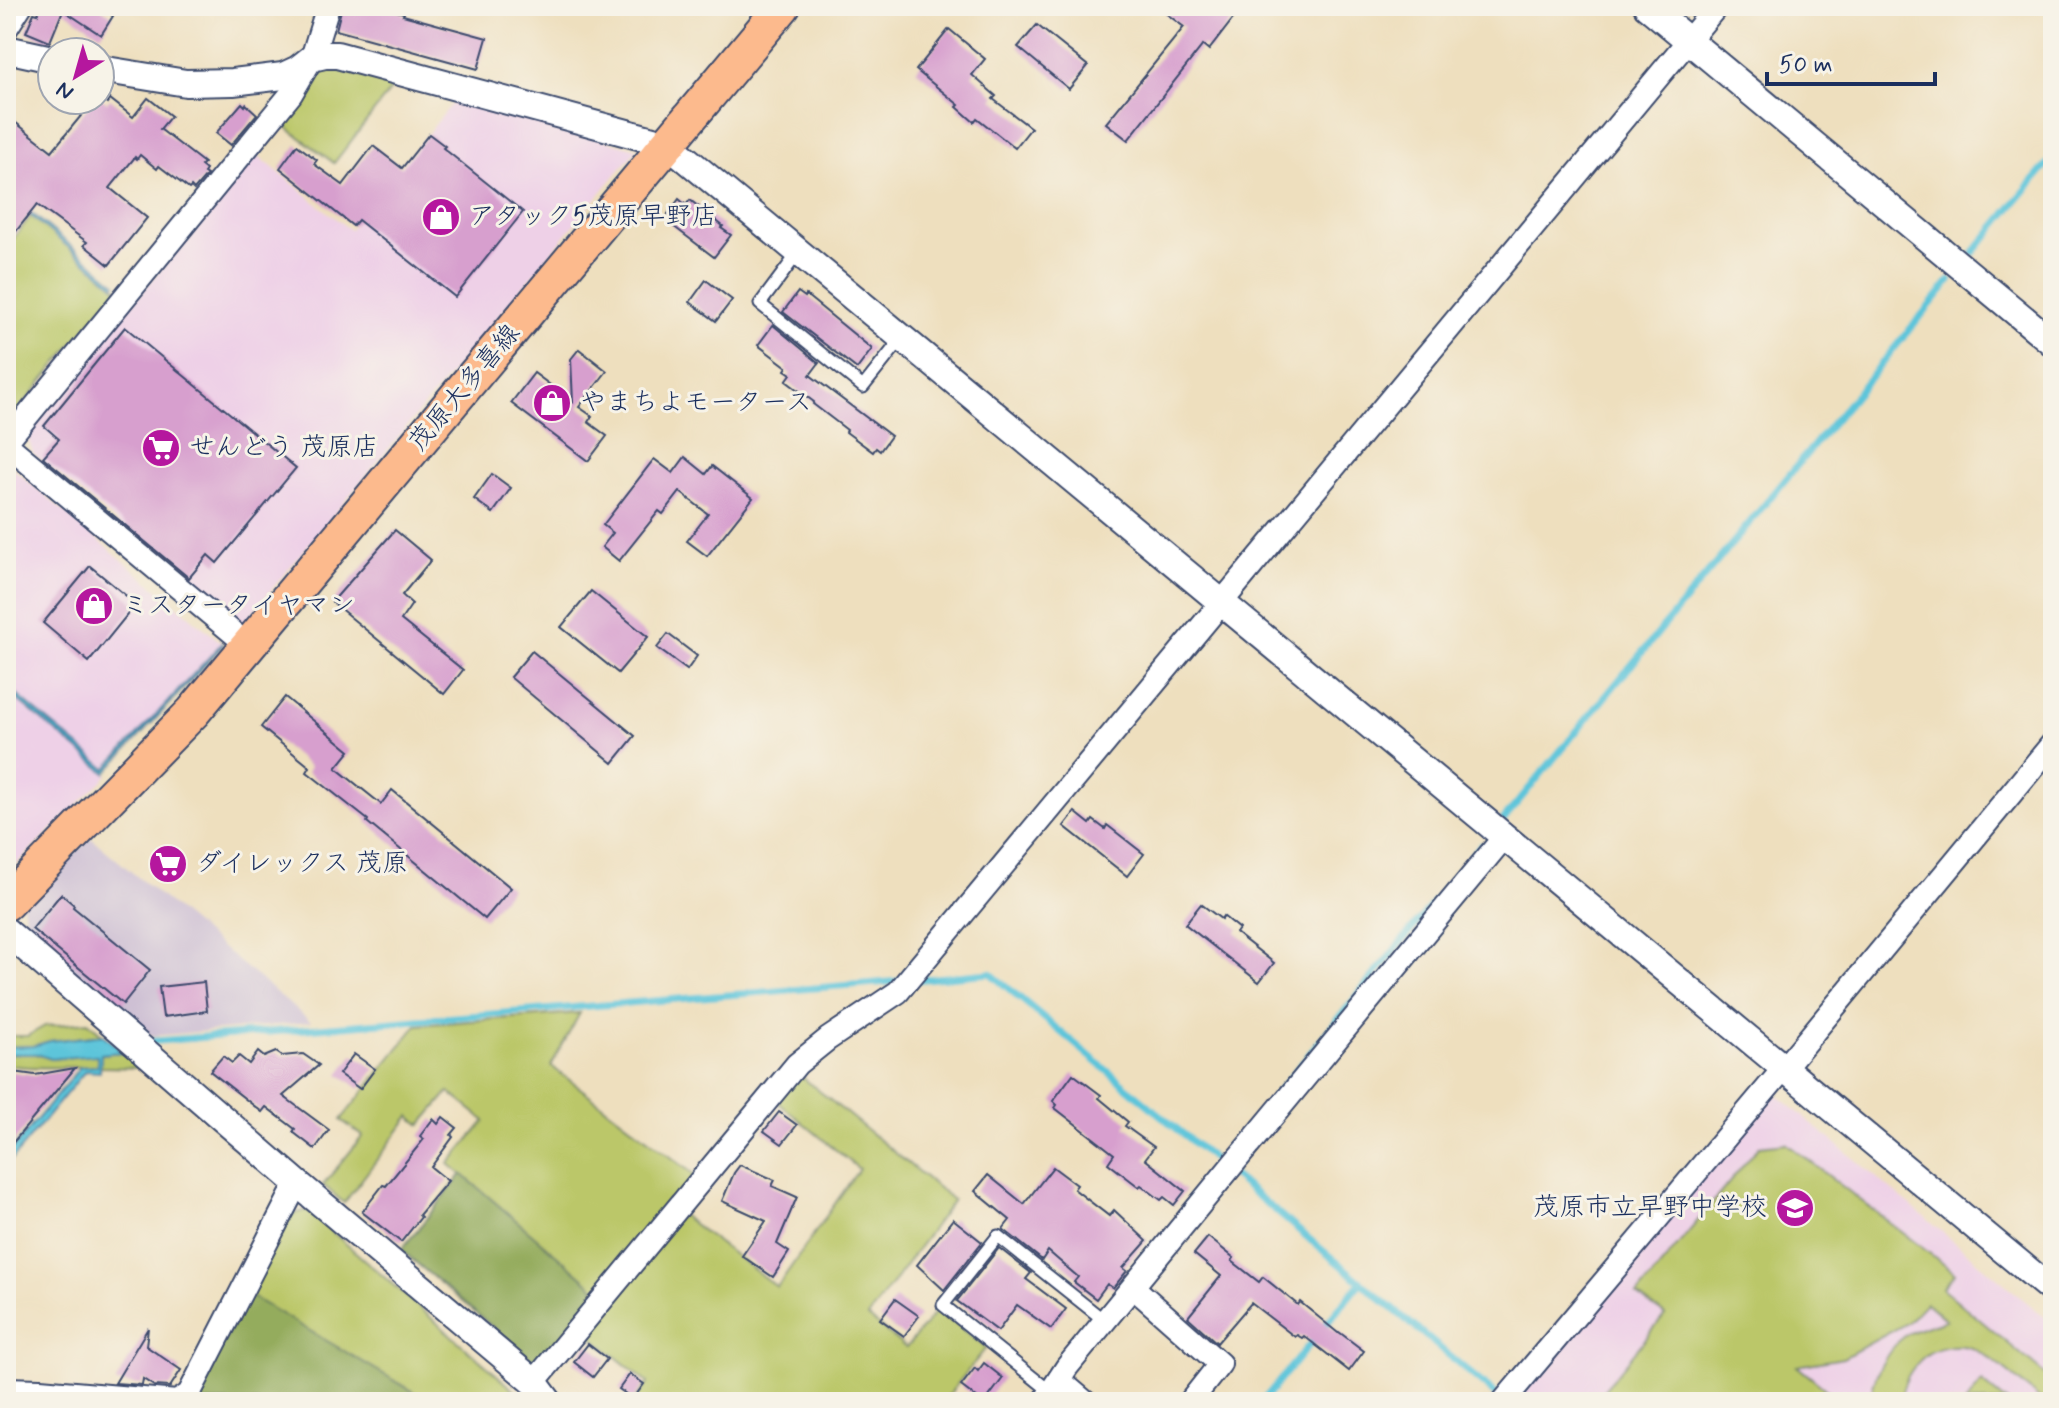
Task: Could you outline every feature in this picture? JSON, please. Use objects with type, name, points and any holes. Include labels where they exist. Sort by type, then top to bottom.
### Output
[{"type":"main road","name":"茂原大多喜線","points":[[6,903],[193,712],[783,6]]},
{"type":"street","points":[[249,646],[6,443],[291,94],[312,58],[328,6]]},
{"type":"street","points":[[1647,6],[2053,343]]},
{"type":"street","points":[[6,931],[542,1396],[797,1064],[898,992],[1717,6]]},
{"type":"street","points":[[6,49],[36,56]]},
{"type":"street","points":[[116,72],[186,83],[233,82],[283,76],[312,58],[337,55],[668,144],[2053,1291]]},
{"type":"street","points":[[1506,1398],[2053,743]]},
{"type":"street","points":[[1085,1402],[1051,1391],[1227,1171],[1505,836]]},
{"type":"street","points":[[6,1389],[177,1402],[189,1394],[297,1183]]},
{"type":"street","points":[[1133,1287],[1220,1364],[1190,1402]]},
{"type":"lane","points":[[6,39],[27,6]]},
{"type":"lane","points":[[799,252],[760,304],[863,387],[903,338]]},
{"type":"lane","points":[[1051,1391],[943,1305],[998,1236],[1105,1321]]},
{"type":"shaded area","points":[[455,100],[637,149],[242,625],[33,453],[26,433],[256,154],[350,230]]},
{"type":"shaded area","points":[[6,463],[222,643],[106,769],[6,686]]},
{"type":"shaded area","points":[[6,690],[108,775],[6,874]]},
{"type":"shaded area","points":[[91,838],[311,1022],[151,1036],[27,931],[23,903]]},
{"type":"shaded area","name":"茂原市立早野中学校","points":[[1775,1093],[2053,1324],[2053,1402],[1512,1402]]},
{"type":"green space","points":[[332,68],[395,84],[334,163],[280,122],[319,73]]},
{"type":"green space","points":[[31,216],[118,289],[6,426],[6,248]]},
{"type":"green space","points":[[580,1013],[551,1066],[696,1176],[601,1293],[449,1164],[485,1121],[449,1092],[421,1125],[410,1116],[344,1203],[323,1185],[363,1136],[341,1120],[417,1025]]},
{"type":"green space","points":[[88,1022],[103,1035],[6,1047],[6,1036],[27,1036],[45,1026]]},
{"type":"green space","points":[[123,1052],[141,1068],[100,1067],[101,1054]]},
{"type":"green space","points":[[6,1054],[37,1054],[51,1059],[97,1054],[97,1067],[6,1065]]},
{"type":"green space","points":[[797,1073],[953,1200],[868,1317],[906,1348],[938,1309],[986,1348],[943,1402],[900,1402],[891,1396],[886,1402],[633,1402],[648,1383],[584,1331],[680,1214],[777,1287],[859,1169],[774,1099]]},
{"type":"green space","name":"茂原市立早野中学校","points":[[1786,1143],[1955,1273],[1942,1288],[2053,1381],[2053,1402],[2043,1402],[1977,1350],[1958,1346],[1935,1350],[1920,1360],[1908,1376],[1900,1402],[1872,1402],[1877,1375],[1892,1348],[1909,1333],[1946,1320],[1926,1303],[1907,1323],[1843,1358],[1797,1366],[1841,1402],[1595,1401],[1665,1315],[1637,1295],[1759,1146]]},
{"type":"green space","points":[[462,1174],[601,1293],[549,1356],[534,1362],[401,1250]]},
{"type":"green space","points":[[307,1210],[528,1402],[431,1402],[247,1295],[287,1216]]},
{"type":"green space","points":[[247,1294],[431,1402],[193,1402]]},
{"type":"green space","points":[[1982,1382],[2007,1402],[1966,1402]]},
{"type":"water","points":[[6,192],[116,283],[114,285]]},
{"type":"water","points":[[222,643],[106,773],[6,690],[6,686],[106,769]]},
{"type":"water","points":[[103,1035],[123,1052],[101,1054],[100,1072],[85,1071],[6,1167],[6,1157],[80,1067],[97,1066],[97,1055],[51,1059],[37,1054],[6,1054],[6,1047]]},
{"type":"building","points":[[41,6],[98,6],[113,16],[101,35],[63,10],[52,36],[36,36],[26,32],[34,13],[38,14]]},
{"type":"building","points":[[342,6],[378,6],[487,38],[478,69],[336,30]]},
{"type":"building","points":[[1156,6],[1243,6],[1209,50],[1203,45],[1128,140],[1106,123],[1184,27]]},
{"type":"building","points":[[1037,25],[1088,66],[1069,89],[1018,47]]},
{"type":"building","points":[[949,29],[985,59],[972,75],[996,96],[993,99],[1031,128],[1015,148],[977,118],[974,122],[957,107],[959,105],[916,70]]},
{"type":"building","points":[[148,98],[171,116],[160,129],[204,163],[201,166],[207,175],[194,190],[189,189],[159,166],[157,169],[140,155],[137,159],[135,157],[110,188],[147,218],[109,265],[84,245],[87,242],[37,205],[6,244],[6,115],[52,151],[81,116],[116,116],[116,104],[133,117]]},
{"type":"building","points":[[242,103],[257,114],[231,145],[216,133]]},
{"type":"building","name":"アタック5茂原早野店","points":[[429,134],[523,212],[455,297],[358,220],[353,226],[280,168],[297,145],[317,160],[314,164],[343,185],[373,146],[402,168]]},
{"type":"building","points":[[679,199],[686,205],[690,200],[731,235],[714,257],[669,223],[674,218],[668,214]]},
{"type":"building","points":[[706,280],[732,300],[716,321],[690,302]]},
{"type":"building","points":[[798,292],[806,295],[872,349],[857,369],[783,312]]},
{"type":"building","points":[[773,325],[819,363],[810,375],[891,436],[880,451],[876,448],[873,452],[846,432],[786,381],[791,374],[785,370],[787,367],[758,345]]},
{"type":"building","name":"せんどう 茂原店","points":[[125,327],[296,468],[217,563],[208,555],[189,578],[43,457],[59,439],[44,426]]},
{"type":"building","points":[[579,349],[607,371],[579,407],[592,416],[588,422],[607,436],[588,461],[511,403],[534,373],[573,402],[571,359]]},
{"type":"building","points":[[685,457],[706,474],[712,466],[753,498],[707,556],[687,541],[708,514],[680,492],[663,514],[659,511],[619,561],[602,547],[613,533],[603,525],[654,459],[673,473]]},
{"type":"building","points":[[492,474],[511,488],[493,513],[474,499]]},
{"type":"building","points":[[395,530],[431,560],[402,595],[412,604],[401,620],[463,670],[444,694],[332,602]]},
{"type":"building","points":[[90,566],[136,604],[89,662],[43,623]]},
{"type":"building","points":[[591,591],[648,637],[618,673],[561,627]]},
{"type":"building","points":[[668,634],[697,656],[687,670],[657,648]]},
{"type":"building","points":[[532,651],[635,736],[613,763],[510,677]]},
{"type":"building","points":[[285,697],[350,751],[336,768],[381,804],[392,790],[511,888],[485,919],[307,772],[310,767],[261,727]]},
{"type":"building","points":[[1075,812],[1090,824],[1093,820],[1105,829],[1107,825],[1144,854],[1127,876],[1064,826]]},
{"type":"building","points":[[61,894],[150,970],[123,1004],[32,929]]},
{"type":"building","points":[[1201,904],[1221,919],[1223,916],[1239,929],[1236,933],[1274,963],[1259,982],[1185,924]]},
{"type":"building","points":[[204,982],[207,1011],[163,1017],[159,987]]},
{"type":"building","points":[[258,1052],[264,1057],[276,1052],[282,1056],[303,1054],[319,1065],[283,1096],[329,1130],[315,1149],[266,1107],[262,1112],[210,1071],[223,1056],[232,1063],[239,1056],[249,1064]]},
{"type":"building","points":[[354,1054],[375,1069],[360,1089],[339,1074]]},
{"type":"building","points":[[75,1068],[6,1151],[6,1071],[35,1075]]},
{"type":"building","points":[[1073,1074],[1101,1095],[1099,1098],[1128,1122],[1125,1126],[1154,1147],[1145,1159],[1185,1191],[1174,1205],[1164,1197],[1161,1200],[1141,1185],[1139,1187],[1108,1163],[1114,1154],[1055,1108],[1057,1105],[1053,1101]]},
{"type":"building","points":[[779,1112],[797,1125],[782,1144],[764,1131]]},
{"type":"building","points":[[443,1117],[457,1128],[431,1167],[448,1181],[401,1242],[362,1212],[424,1139],[420,1136],[433,1119],[438,1124]]},
{"type":"building","points":[[740,1165],[775,1180],[772,1186],[797,1197],[777,1244],[789,1252],[773,1277],[742,1256],[766,1221],[722,1201]]},
{"type":"building","points":[[1053,1167],[1077,1185],[1074,1189],[1109,1216],[1114,1210],[1147,1241],[1123,1268],[1127,1271],[1113,1288],[1107,1284],[1096,1299],[1074,1282],[1078,1277],[1048,1251],[1042,1260],[1003,1229],[1010,1220],[975,1191],[988,1175],[1024,1204]]},
{"type":"building","points":[[953,1219],[982,1242],[944,1290],[917,1265]]},
{"type":"building","points":[[1208,1237],[1259,1282],[1263,1277],[1364,1351],[1349,1371],[1304,1336],[1295,1337],[1251,1303],[1217,1343],[1188,1317],[1221,1276],[1194,1254]]},
{"type":"building","points":[[999,1248],[1031,1273],[1026,1279],[1066,1309],[1051,1329],[1017,1305],[998,1331],[957,1301]]},
{"type":"building","points":[[895,1299],[919,1316],[904,1336],[880,1319]]},
{"type":"building","points":[[148,1328],[146,1346],[181,1370],[170,1387],[154,1386],[143,1379],[142,1385],[115,1383]]},
{"type":"building","points":[[588,1344],[607,1359],[593,1377],[574,1362]]},
{"type":"building","points":[[984,1363],[1003,1378],[982,1402],[961,1386],[975,1368],[978,1371]]},
{"type":"building","points":[[630,1374],[644,1384],[633,1399],[619,1389]]},
{"type":"waterway","points":[[1974,252],[2053,157]]},
{"type":"waterway","points":[[1503,820],[1950,281]]},
{"type":"waterway","points":[[1248,1129],[1480,846]]},
{"type":"waterway","points":[[914,980],[990,973],[1500,1398]]},
{"type":"waterway","points":[[145,1042],[902,981]]},
{"type":"waterway","points":[[1262,1402],[1361,1282]]},
{"type":"place","name":"アタック5茂原早野店","points":[[441,217]]},
{"type":"place","name":"やまちよモータース","points":[[552,403]]},
{"type":"place","name":"せんどう 茂原店","points":[[161,448]]},
{"type":"place","name":"ミスタータイヤマン","points":[[94,606]]},
{"type":"place","name":"ダイレックス 茂原","points":[[168,864]]},
{"type":"place","name":"茂原市立早野中学校","points":[[1795,1208]]}]
